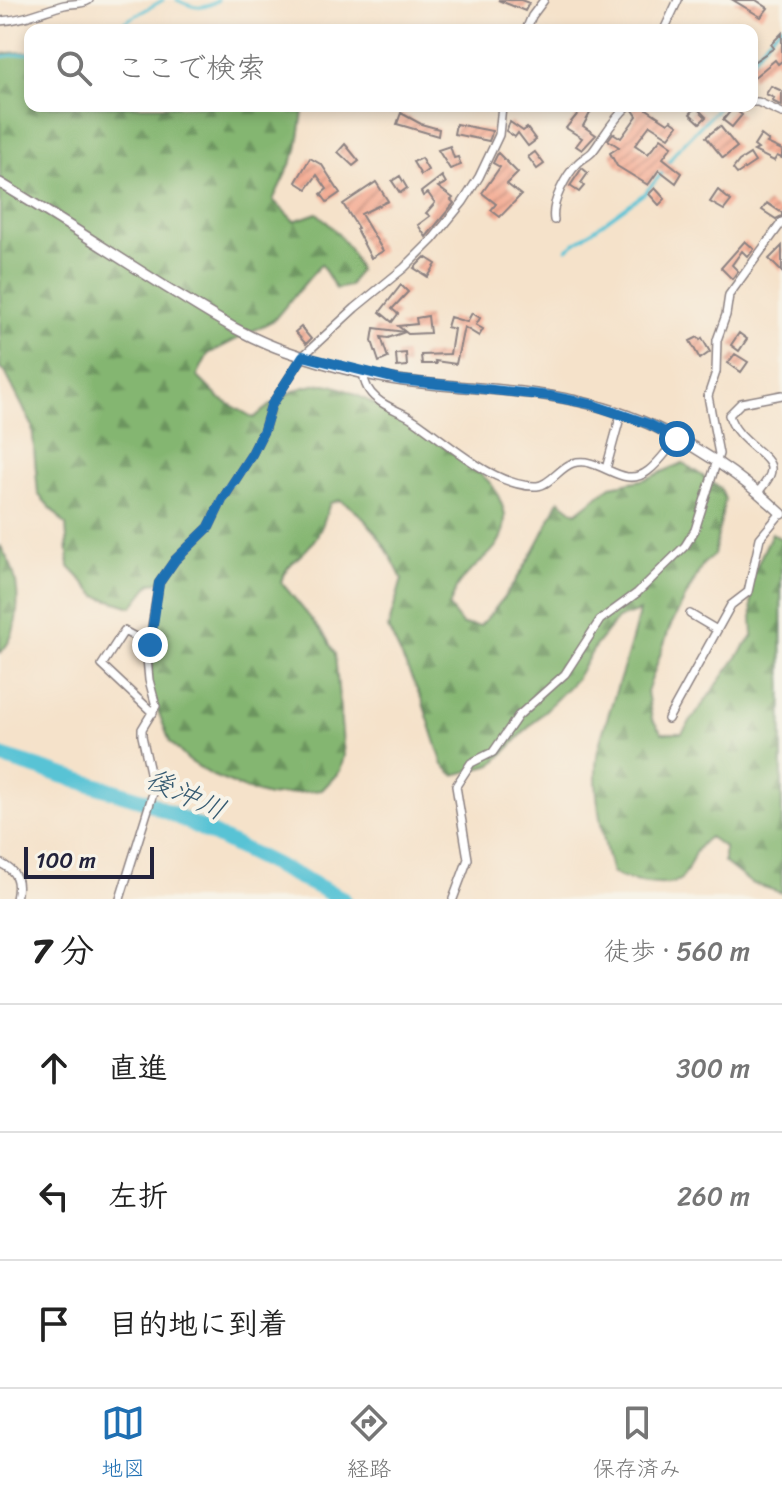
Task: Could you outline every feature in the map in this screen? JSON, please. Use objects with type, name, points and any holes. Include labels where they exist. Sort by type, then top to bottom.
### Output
[{"type":"street","points":[[0,21],[89,0]]},
{"type":"street","points":[[529,24],[544,0]]},
{"type":"street","points":[[667,24],[678,0]]},
{"type":"street","points":[[758,102],[782,113]]},
{"type":"street","points":[[120,899],[154,790],[142,729],[156,706],[147,658],[159,583],[175,560],[209,527],[222,500],[252,454],[271,406],[303,356],[404,268],[451,218],[479,177],[493,148],[502,124],[502,112]]},
{"type":"street","points":[[554,220],[558,195],[576,165],[589,155],[622,112]]},
{"type":"street","points":[[0,183],[209,314],[258,341],[364,373],[420,383],[550,396],[590,404],[649,424],[717,463],[758,492],[781,511],[760,538],[748,592],[731,605],[668,719]]},
{"type":"street","points":[[453,899],[468,859],[456,786],[471,763],[493,752],[518,716],[565,674],[600,620],[637,593],[685,546],[695,530],[717,463],[717,440],[708,396],[716,372],[719,328],[726,315],[729,295],[782,222]]},
{"type":"street","points":[[364,373],[363,380],[376,399],[412,418],[490,474],[537,486],[575,462],[586,462],[622,477],[640,475],[650,470],[677,439]]},
{"type":"street","points":[[758,492],[772,472],[771,465],[764,454],[744,442],[735,432],[729,415],[741,403],[782,395]]},
{"type":"street","points":[[606,469],[621,414]]},
{"type":"street","points":[[690,614],[717,630]]},
{"type":"street","points":[[150,645],[124,631],[102,665],[153,713]]},
{"type":"street","points":[[0,863],[18,878],[16,899]]},
{"type":"green space","points":[[24,52],[24,112],[303,112],[297,150],[273,200],[294,221],[317,213],[342,238],[359,270],[349,286],[336,289],[321,264],[274,320],[208,354],[197,376],[219,398],[254,418],[295,391],[323,384],[337,387],[410,424],[479,472],[499,499],[505,516],[504,529],[495,548],[455,590],[449,607],[463,625],[480,626],[504,597],[534,550],[559,500],[576,513],[611,486],[646,479],[683,463],[720,488],[725,499],[714,555],[703,564],[670,627],[647,692],[652,719],[662,733],[682,733],[753,635],[750,580],[772,533],[781,539],[782,893],[751,883],[724,862],[724,847],[709,837],[698,848],[685,874],[675,882],[646,883],[612,873],[599,810],[597,760],[639,611],[617,619],[596,645],[576,679],[492,765],[454,775],[443,765],[422,700],[388,628],[402,579],[377,534],[360,515],[340,500],[330,503],[315,538],[290,565],[281,582],[326,637],[335,654],[344,756],[340,771],[322,790],[268,796],[213,776],[188,760],[170,742],[148,685],[167,581],[151,583],[132,607],[97,596],[69,567],[66,525],[38,494],[32,425],[5,372],[0,369],[0,56]]},
{"type":"green space","points":[[0,545],[15,578],[17,613],[12,636],[0,653]]},
{"type":"building","points":[[498,0],[521,0],[529,3],[525,11]]},
{"type":"building","points":[[733,0],[756,0],[768,8],[761,17]]},
{"type":"building","points":[[782,33],[782,61],[778,64],[775,60],[758,74],[758,59],[774,48],[771,44]]},
{"type":"building","points":[[771,86],[782,91],[782,106],[766,94]]},
{"type":"building","points":[[579,112],[591,112],[583,126],[596,135],[582,150],[576,146],[582,138],[566,128]]},
{"type":"building","points":[[634,112],[651,112],[668,123],[671,120],[678,125],[669,137],[650,125],[635,145],[648,154],[661,138],[672,146],[663,158],[682,173],[676,183],[659,170],[648,185],[617,166],[610,153],[619,147],[608,140],[613,133],[621,138],[637,116]]},
{"type":"building","points":[[701,112],[706,117],[700,123],[690,114]]},
{"type":"building","points":[[730,112],[742,115],[732,127],[723,120]]},
{"type":"building","points":[[401,113],[439,129],[438,136],[397,124]]},
{"type":"building","points":[[510,122],[523,131],[527,128],[536,140],[528,146],[518,133],[515,137],[506,131]]},
{"type":"building","points":[[456,124],[492,131],[489,141],[454,134]]},
{"type":"building","points":[[720,126],[737,147],[723,158],[706,137]]},
{"type":"building","points":[[761,135],[769,141],[767,143],[782,150],[782,158],[777,156],[774,161],[754,151],[758,149],[754,146]]},
{"type":"building","points":[[345,144],[359,161],[353,166],[338,152]]},
{"type":"building","points":[[450,146],[454,158],[458,157],[461,165],[450,169],[438,150]]},
{"type":"building","points":[[535,152],[544,164],[537,169],[528,157]]},
{"type":"building","points":[[498,153],[518,173],[507,184],[521,195],[500,217],[491,210],[496,204],[482,193],[500,167],[493,163]]},
{"type":"building","points":[[750,154],[755,162],[737,174],[733,169]]},
{"type":"building","points":[[310,158],[322,165],[340,193],[327,202],[321,194],[327,189],[317,175],[307,189],[296,182]]},
{"type":"building","points":[[421,158],[428,170],[421,175],[413,162]]},
{"type":"building","points":[[582,168],[588,173],[579,192],[570,186]]},
{"type":"building","points":[[400,176],[407,188],[400,193],[392,181]]},
{"type":"building","points":[[442,176],[446,183],[438,187],[453,198],[454,203],[426,237],[418,225],[430,216],[426,213],[435,203],[428,193],[423,196],[421,192]]},
{"type":"building","points":[[376,182],[388,201],[361,214],[383,251],[371,258],[343,204]]},
{"type":"building","points":[[655,188],[665,199],[659,205],[649,194]]},
{"type":"building","points":[[718,190],[731,201],[724,210],[710,202]]},
{"type":"building","points":[[767,203],[782,216],[776,219],[762,210]]},
{"type":"building","points":[[745,241],[754,249],[748,257],[742,251],[732,265],[738,271],[732,279],[721,268]]},
{"type":"building","points":[[782,246],[782,272],[769,259]]},
{"type":"building","points":[[425,257],[436,264],[428,277],[414,268]]},
{"type":"building","points":[[401,285],[408,292],[392,309],[398,314],[392,322],[380,312]]},
{"type":"building","points":[[472,313],[480,318],[476,325],[483,329],[479,336],[464,327],[456,364],[435,361],[436,364],[422,364],[421,355],[450,354],[454,329],[447,327],[450,317],[467,322]]},
{"type":"building","points":[[428,316],[430,333],[408,334],[398,326],[417,324],[416,318]]},
{"type":"building","points":[[301,327],[311,339],[306,344],[295,332]]},
{"type":"building","points":[[374,328],[405,332],[388,338],[381,337],[388,358],[379,362],[372,341]]},
{"type":"building","points":[[739,333],[747,339],[739,351],[731,345]]},
{"type":"building","points":[[698,337],[700,340],[702,338],[710,352],[700,359],[690,341]]},
{"type":"building","points":[[406,353],[407,366],[397,367],[396,354]]},
{"type":"building","points":[[735,354],[748,362],[741,372],[728,363]]},
{"type":"waterway","points":[[121,24],[163,0]]},
{"type":"waterway","points":[[177,0],[198,7],[218,0]]},
{"type":"waterway","points":[[758,52],[782,25]]},
{"type":"waterway","points":[[0,57],[24,54]]},
{"type":"waterway","points":[[667,165],[676,151],[714,112]]},
{"type":"waterway","points":[[567,249],[645,193],[663,172]]},
{"type":"waterway","name":"後沖川","points":[[0,756],[146,801],[343,899]]},
{"type":"route","points":[[150,645],[159,583],[175,560],[200,538],[216,516],[222,500],[264,430],[271,406],[303,356],[400,380],[550,396],[590,404],[649,424],[677,439]]}]
